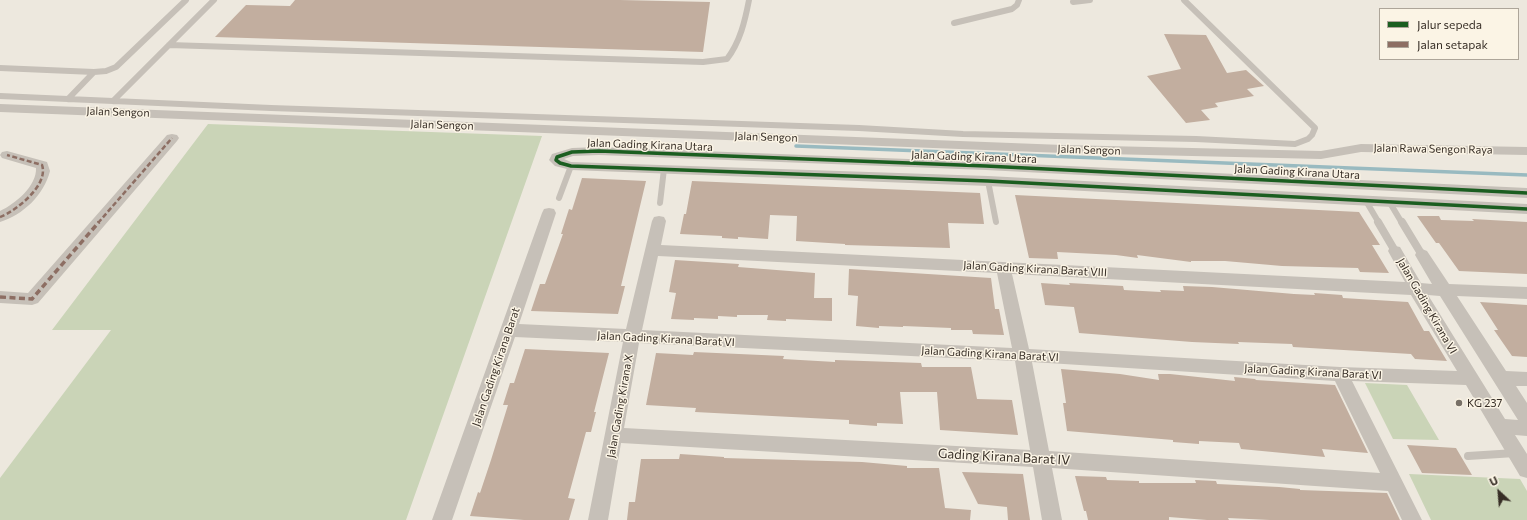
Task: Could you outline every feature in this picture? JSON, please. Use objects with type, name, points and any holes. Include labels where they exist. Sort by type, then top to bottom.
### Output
[{"type":"street","name":"Jalan Sengon","points":[[0,108],[1064,149],[1321,155],[1339,152]]},
{"type":"street","points":[[0,297],[32,299],[172,138]]},
{"type":"street","name":"Jalan Rawa Sengon Raya","points":[[1339,152],[1361,148],[1527,151]]},
{"type":"street","name":"Jalan Gading Kirana Utara","points":[[571,166],[560,163],[556,160],[557,157],[563,154],[582,151],[667,154],[986,166],[1527,192]]},
{"type":"street","points":[[664,169],[667,154]]},
{"type":"street","points":[[0,216],[12,211],[24,203],[32,194],[44,173],[42,165],[7,155]]},
{"type":"street","points":[[571,166],[988,181],[1527,209]]},
{"type":"street","points":[[986,166],[988,181]]},
{"type":"street","name":"Jalan Gading Kirana VI","points":[[1355,184],[1366,201]]},
{"type":"street","name":"Jalan Gading Kirana VI","points":[[1380,185],[1390,203]]},
{"type":"street","name":"Jalan Gading Kirana Barat","points":[[442,520],[549,213]]},
{"type":"street","name":"Jalan Gading Kirana X","points":[[598,520],[632,337],[659,221]]},
{"type":"street","name":"Jalan Gading Kirana Barat VIII","points":[[653,250],[1416,289],[1527,293]]},
{"type":"street","name":"Jalan Gading Kirana VI","points":[[1395,251],[1416,289],[1527,470]]},
{"type":"street","name":"Jalan Gading Kirana VI","points":[[1422,255],[1527,418]]},
{"type":"street","points":[[1003,268],[1022,355],[1052,520]]},
{"type":"street","name":"Jalan Gading Kirana Barat VI","points":[[509,330],[1022,355],[1340,374],[1470,378]]},
{"type":"street","points":[[1340,374],[1412,520]]},
{"type":"street","points":[[1501,378],[1527,379]]},
{"type":"street","points":[[1501,426],[1527,428]]},
{"type":"street","name":"Gading Kirana Barat IV","points":[[615,435],[1041,459],[1394,483]]},
{"type":"lane","points":[[0,68],[50,71],[106,71],[116,67],[186,0]]},
{"type":"lane","points":[[114,101],[214,0]]},
{"type":"lane","points":[[169,45],[703,62],[727,59],[734,52],[749,0]]},
{"type":"lane","points":[[954,23],[1012,9],[1017,5],[1019,0]]},
{"type":"lane","points":[[1073,2],[1090,0]]},
{"type":"lane","points":[[0,96],[287,109],[844,127],[963,134],[1196,139],[1295,144],[1305,141],[1311,137],[1315,128],[1184,0]]},
{"type":"lane","points":[[68,99],[94,72]]},
{"type":"lane","points":[[559,198],[571,166]]},
{"type":"lane","points":[[660,203],[664,169]]},
{"type":"lane","points":[[988,181],[996,222]]},
{"type":"lane","name":"Jalan Gading Kirana VI","points":[[1366,201],[1395,251]]},
{"type":"lane","name":"Jalan Gading Kirana VI","points":[[1390,203],[1422,255]]},
{"type":"lane","points":[[1468,456],[1517,453]]},
{"type":"green space","points":[[208,124],[542,136],[406,520],[0,520],[0,478],[111,330],[52,330]]},
{"type":"green space","points":[[1365,383],[1407,385],[1439,440],[1393,439]]},
{"type":"green space","points":[[1409,474],[1520,479],[1527,491],[1527,520],[1431,520]]},
{"type":"building","points":[[295,0],[620,0],[710,2],[703,52],[215,37],[246,5],[290,6]]},
{"type":"building","points":[[1164,34],[1206,35],[1227,73],[1246,70],[1264,86],[1247,89],[1254,96],[1215,103],[1218,107],[1201,110],[1210,120],[1186,123],[1147,76],[1181,69]]},
{"type":"building","points":[[582,178],[646,181],[621,286],[625,286],[618,314],[531,311],[540,284],[545,284],[563,234],[561,234],[569,209],[572,210]]},
{"type":"building","points":[[692,181],[980,193],[984,224],[948,223],[950,248],[845,245],[796,241],[797,216],[770,215],[768,239],[738,237],[738,239],[722,238],[722,236],[680,234],[684,214],[686,214]]},
{"type":"building","points":[[1015,195],[1359,212],[1380,245],[1372,245],[1389,273],[1360,272],[1358,268],[1282,266],[1225,261],[1191,262],[1137,255],[1138,258],[1116,255],[1057,252],[1058,259],[1029,258]]},
{"type":"building","points":[[1417,216],[1439,216],[1441,220],[1474,221],[1472,219],[1527,222],[1527,274],[1459,271],[1439,243],[1436,243]]},
{"type":"building","points":[[675,260],[739,264],[738,267],[815,273],[814,298],[832,298],[832,321],[786,319],[786,321],[767,320],[768,315],[737,315],[737,317],[718,316],[718,319],[694,318],[694,320],[671,319],[676,293],[669,292]]},
{"type":"building","points":[[849,269],[991,278],[995,309],[999,309],[1004,335],[973,334],[972,330],[951,330],[951,328],[879,326],[879,328],[856,326],[858,296],[848,295]]},
{"type":"building","points":[[1041,283],[1123,286],[1124,290],[1161,292],[1160,290],[1184,291],[1183,286],[1212,287],[1294,294],[1315,295],[1314,293],[1342,295],[1343,298],[1408,302],[1424,331],[1429,331],[1447,361],[1415,359],[1411,354],[1293,347],[1292,344],[1192,342],[1079,333],[1074,307],[1045,305]]},
{"type":"building","points":[[1480,302],[1527,305],[1527,357],[1512,356],[1494,330],[1498,330]]},
{"type":"building","points":[[525,349],[609,353],[594,412],[596,412],[591,432],[586,432],[568,498],[575,499],[569,520],[524,520],[470,516],[478,492],[480,493],[508,405],[503,405],[510,383],[514,383]]},
{"type":"building","points":[[694,352],[784,356],[783,359],[835,362],[835,360],[921,363],[922,367],[971,367],[977,399],[1012,400],[1018,435],[940,430],[937,392],[900,392],[903,424],[877,423],[877,426],[849,424],[849,420],[695,412],[696,408],[646,405],[656,353],[693,355]]},
{"type":"building","points":[[1061,369],[1120,374],[1159,380],[1158,374],[1170,374],[1235,381],[1234,377],[1256,380],[1335,385],[1368,453],[1322,449],[1325,457],[1241,449],[1239,443],[1199,441],[1199,444],[1173,442],[1173,440],[1067,431],[1063,403],[1066,403]]},
{"type":"building","points":[[1407,445],[1456,448],[1472,475],[1422,473]]},
{"type":"building","points":[[680,454],[724,458],[862,462],[907,466],[907,468],[939,468],[945,508],[971,510],[970,520],[627,520],[629,502],[635,502],[641,459],[679,459]]},
{"type":"building","points":[[962,472],[1023,474],[1030,520],[1008,520],[1007,507],[978,504]]},
{"type":"building","points":[[1075,476],[1106,477],[1107,480],[1139,481],[1139,483],[1196,483],[1195,480],[1216,481],[1217,484],[1279,487],[1300,490],[1387,493],[1400,520],[1270,520],[1228,518],[1229,520],[1207,520],[1169,517],[1169,520],[1088,520],[1086,511],[1084,511]]},
{"type":"waterway","points":[[796,146],[1527,175]]},
{"type":"marked path","points":[[0,297],[32,299],[172,138]]},
{"type":"marked path","points":[[0,217],[18,208],[27,199],[39,182],[43,171],[42,165],[7,155]]},
{"type":"cycle path","points":[[1527,193],[986,166],[599,151],[572,152],[557,157],[556,160],[560,163],[571,166],[988,181],[1527,209]]},
{"type":"place","name":"KG 237","points":[[1459,403]]}]
